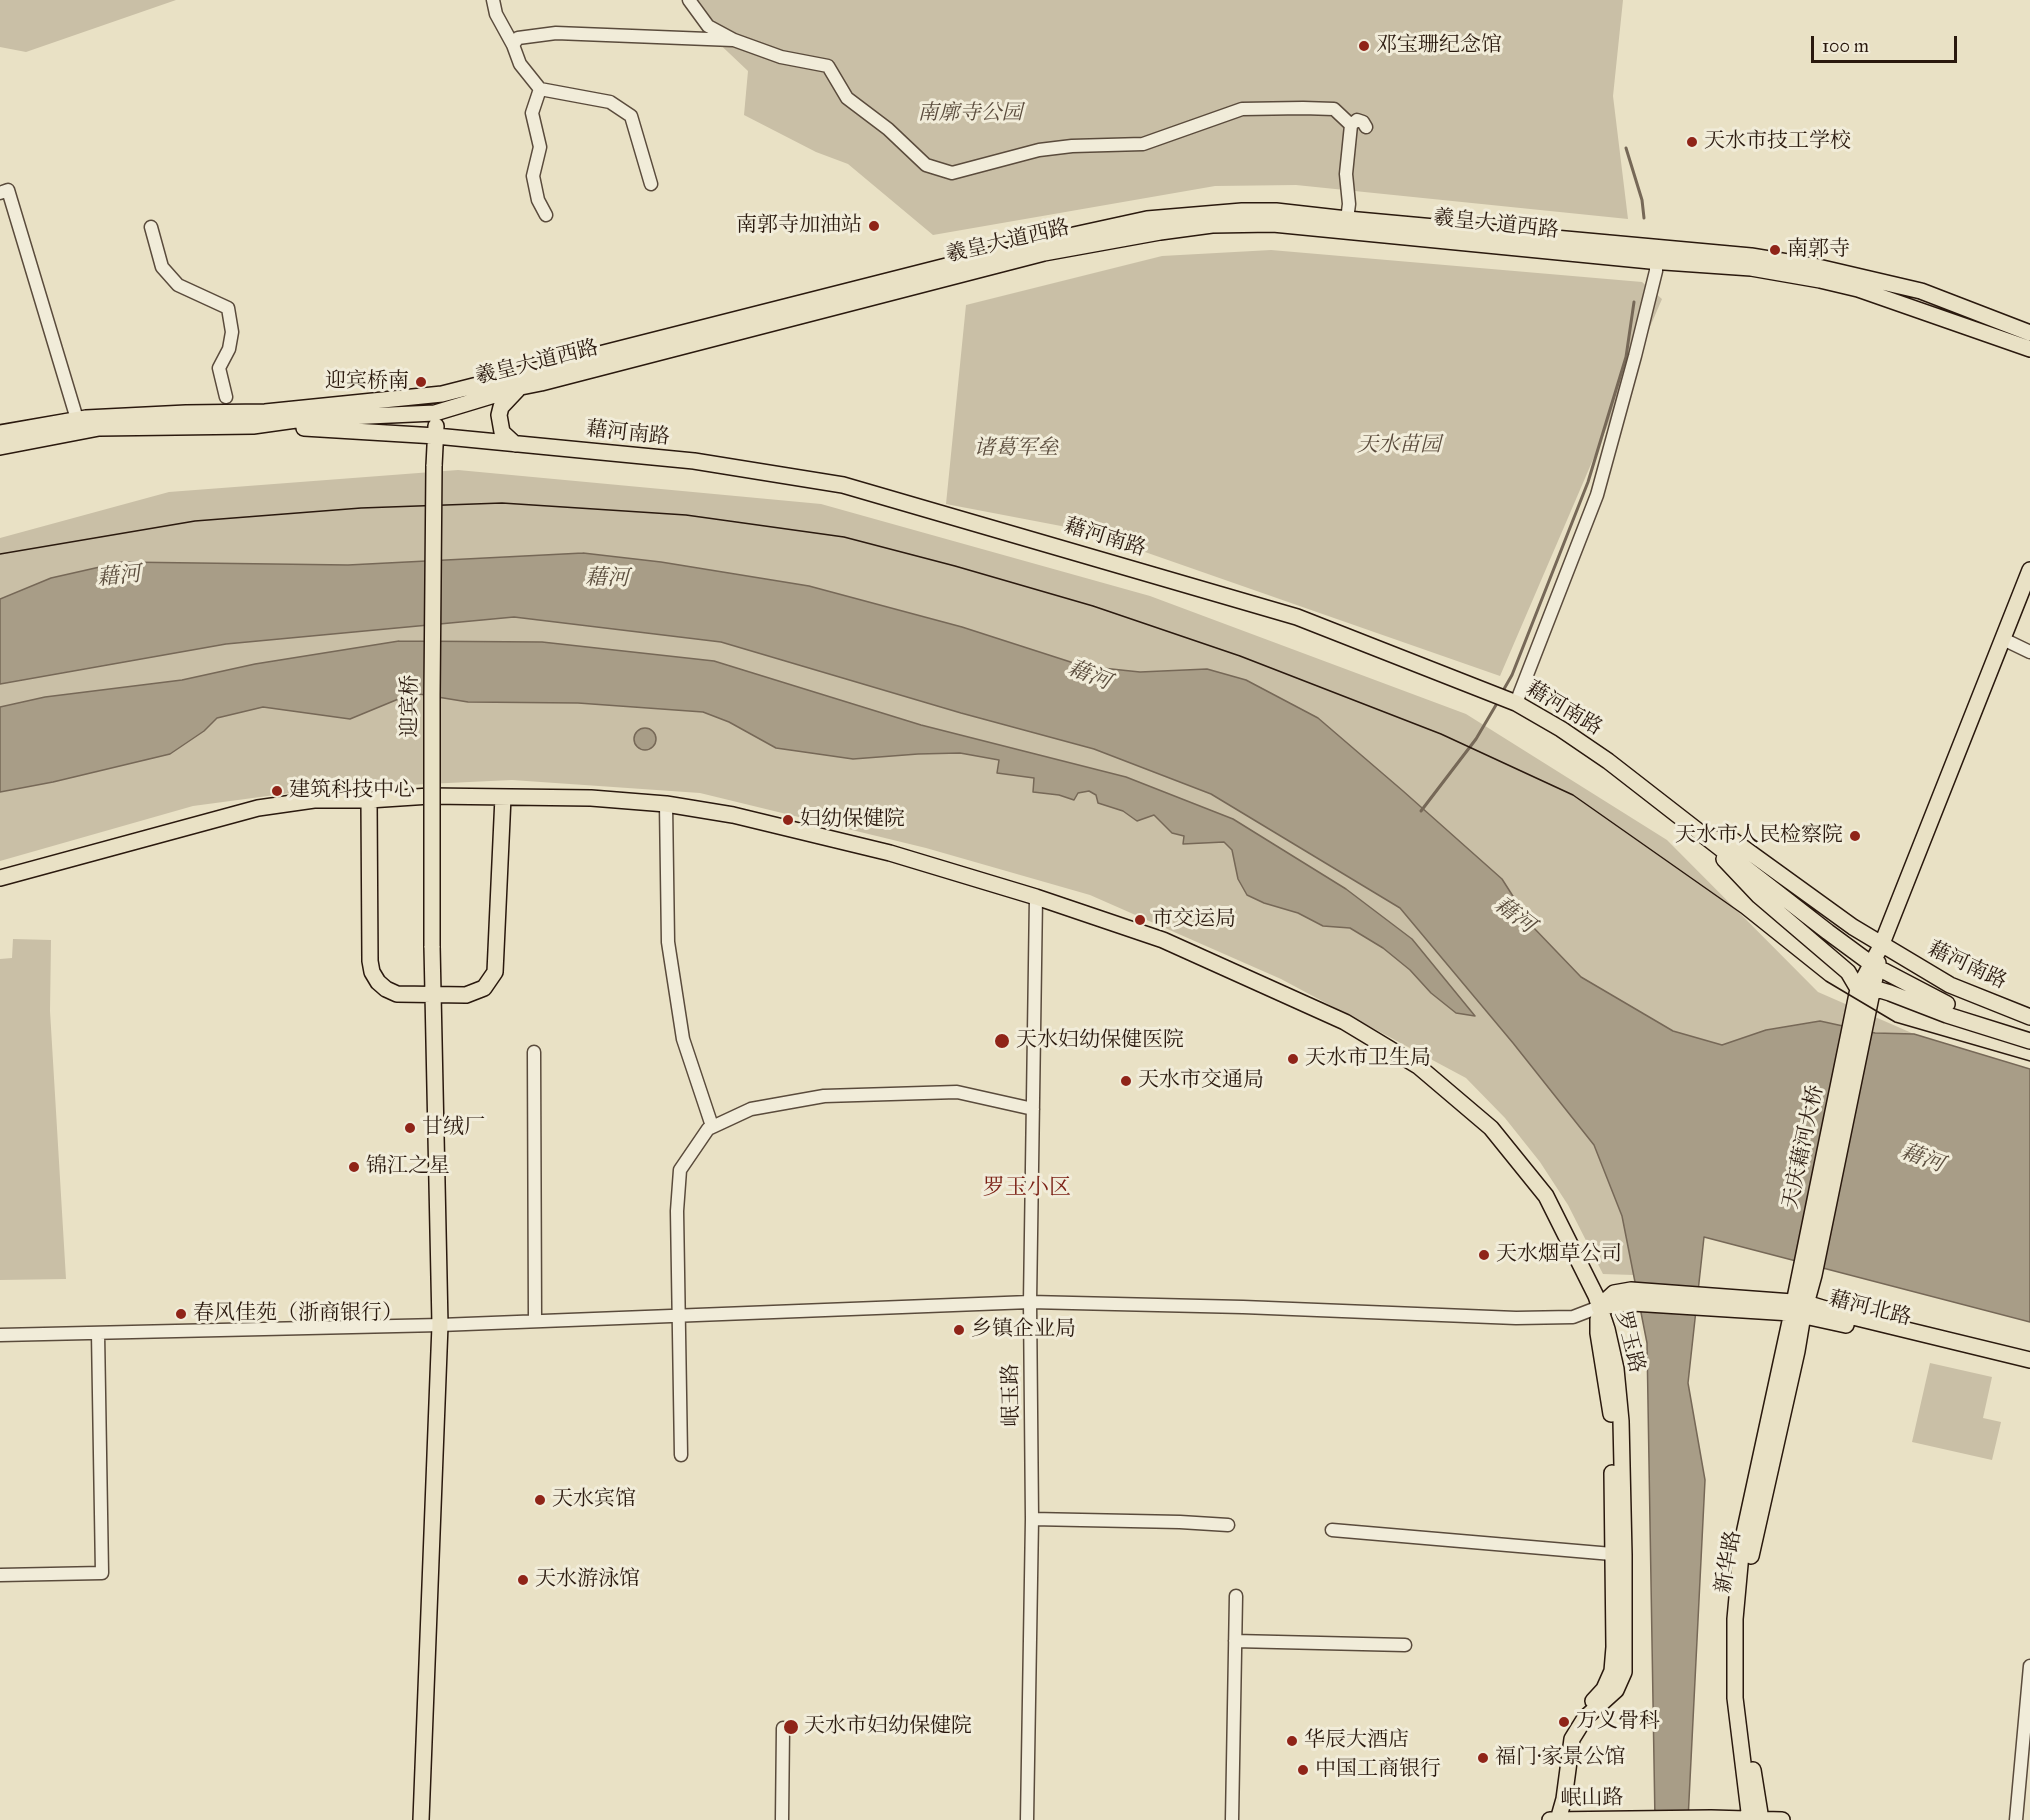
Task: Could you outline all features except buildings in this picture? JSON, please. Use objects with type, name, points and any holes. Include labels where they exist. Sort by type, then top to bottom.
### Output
[{"type":"main road","name":"羲皇大道西路","points":[[0,433],[77,419],[186,413],[265,412],[442,394],[1037,243],[1147,219],[1253,211],[1276,211],[1752,256],[1818,267],[1921,291],[2030,333]]},
{"type":"main road","name":"羲皇大道西路","points":[[0,447],[99,428],[253,426],[303,419],[435,413],[521,387],[552,381],[1044,253],[1212,225],[1273,224],[1347,218],[1656,261],[1751,268],[1820,280],[1858,289],[2030,349]]},
{"type":"main road","points":[[515,444],[502,432],[499,415],[501,406],[521,387]]},
{"type":"main road","points":[[435,413],[442,394]]},
{"type":"main road","name":"迎宾桥","points":[[421,1820],[440,1325],[432,946],[435,413]]},
{"type":"main road","name":"藉河南路","points":[[253,426],[436,436],[694,461],[843,485],[1297,616],[1516,703],[1561,729],[1608,761],[1866,960]]},
{"type":"main road","name":"天庆藉河大桥","points":[[1799,1309],[1865,991],[2030,570]]},
{"type":"main road","points":[[0,878],[258,808],[314,800],[369,800],[430,796],[591,798],[666,804],[733,816],[891,853],[1036,897],[1163,940],[1345,1023],[1418,1066],[1491,1128],[1546,1196],[1596,1296],[1599,1307]]},
{"type":"main road","points":[[369,800],[370,961],[372,972],[386,990],[397,994],[466,995],[475,993],[490,981],[495,972],[503,797]]},
{"type":"main road","name":"藉河南路","points":[[1707,838],[1734,841],[1852,927],[1950,985],[2030,1017]]},
{"type":"main road","name":"藉河南路","points":[[1707,838],[1739,877],[1848,972],[1865,991]]},
{"type":"main road","name":"藉河南路","points":[[1884,971],[1957,1009],[2030,1034]]},
{"type":"main road","points":[[1865,991],[1880,990],[1890,993],[1947,1015],[2030,1041]]},
{"type":"main road","name":"藉河北路","points":[[1599,1307],[1631,1297],[1799,1309],[1849,1316],[2030,1360]]},
{"type":"main road","name":"罗玉路","points":[[1558,1820],[1556,1788],[1562,1741],[1574,1720],[1604,1689],[1612,1671],[1614,1647],[1612,1421],[1598,1332],[1599,1307]]},
{"type":"main road","name":"罗玉路","points":[[1558,1820],[1564,1798],[1572,1739],[1586,1718],[1616,1690],[1624,1672],[1621,1421],[1616,1369],[1607,1329],[1599,1307]]},
{"type":"main road","name":"藉河北路","points":[[1799,1309],[2030,1370]]},
{"type":"main road","name":"新华路","points":[[1749,1820],[1735,1698],[1735,1619],[1742,1543],[1799,1309]]},
{"type":"main road","name":"新华路","points":[[1761,1820],[1742,1695],[1741,1622],[1752,1543],[1797,1351],[1799,1309]]},
{"type":"main road","name":"岷山路","points":[[1550,1820],[1711,1818],[1782,1820]]},
{"type":"street","points":[[493,0],[496,14],[513,45],[520,64],[540,89],[610,102],[631,116],[651,184]]},
{"type":"street","points":[[688,0],[708,26],[734,40],[782,57],[828,66],[847,98],[888,129],[926,165],[952,173],[1039,150],[1072,146],[1143,144],[1242,110],[1303,108],[1334,110],[1351,125]]},
{"type":"street","points":[[513,45],[518,38],[556,33],[734,40]]},
{"type":"street","points":[[540,89],[532,113],[540,147],[533,176],[538,200],[546,215]]},
{"type":"street","points":[[1347,218],[1346,174],[1351,125],[1358,120],[1363,122],[1365,127]]},
{"type":"street","points":[[0,193],[8,190],[77,419]]},
{"type":"street","points":[[151,227],[162,267],[178,285],[228,308],[232,332],[229,349],[219,368],[226,397]]},
{"type":"street","points":[[1516,703],[1597,495],[1635,356],[1656,271],[1656,261]]},
{"type":"street","points":[[2003,639],[2030,652]]},
{"type":"street","points":[[666,804],[668,942],[683,1039],[712,1126]]},
{"type":"street","name":"岷玉路","points":[[1027,1820],[1032,1519],[1030,1302],[1036,897]]},
{"type":"street","points":[[534,1052],[535,1320]]},
{"type":"street","points":[[681,1455],[677,1211],[680,1170],[708,1129],[752,1109],[824,1096],[957,1092],[1033,1109]]},
{"type":"street","points":[[0,1335],[440,1325],[1030,1302],[1243,1307],[1516,1318],[1574,1317],[1599,1307]]},
{"type":"street","points":[[0,1575],[102,1573],[98,1333]]},
{"type":"street","points":[[1032,1519],[1180,1521],[1228,1525]]},
{"type":"street","points":[[1332,1530],[1612,1554]]},
{"type":"street","points":[[1232,1820],[1236,1596]]},
{"type":"street","points":[[1235,1641],[1405,1645]]},
{"type":"street","points":[[2016,1820],[2030,1666]]},
{"type":"street","points":[[782,1820],[783,1728]]},
{"type":"green space","points":[[0,0],[176,0],[26,52],[0,47]]},
{"type":"green space","name":"南廓寺公园","points":[[687,0],[1623,0],[1613,96],[1628,219],[1296,185],[1215,186],[933,235],[848,164],[816,152],[744,115],[748,71],[710,35]]},
{"type":"green space","name":"天水苗园","points":[[1271,250],[1642,282],[1662,299],[1500,676],[1082,530],[946,504],[966,305],[1162,256]]},
{"type":"green space","points":[[458,470],[821,504],[1150,596],[1466,714],[1667,840],[1818,992],[1914,1034],[1875,1033],[1820,1021],[1766,1030],[1722,1045],[1673,1031],[1581,977],[1532,926],[1502,879],[1318,718],[1246,680],[1207,669],[1140,672],[1083,666],[962,627],[809,586],[661,562],[583,553],[348,565],[0,599],[0,538],[169,492]]},
{"type":"green space","points":[[514,617],[721,642],[1094,749],[1211,794],[1400,908],[1513,1043],[1594,1145],[1622,1216],[1634,1275],[1603,1274],[1568,1205],[1540,1162],[1505,1118],[1466,1078],[1281,979],[1090,895],[926,848],[700,793],[512,780],[320,789],[193,806],[0,861],[0,684],[225,644]]},
{"type":"green space","points":[[13,939],[51,940],[50,1011],[66,1279],[0,1280],[0,959],[12,958]]},
{"type":"green space","points":[[1930,1363],[1992,1377],[1983,1418],[2001,1422],[1992,1460],[1912,1442]]},
{"type":"water","name":"藉河","points":[[583,553],[661,562],[809,586],[962,627],[1083,666],[1140,672],[1207,669],[1246,680],[1318,718],[1403,791],[1502,879],[1532,926],[1581,977],[1673,1031],[1722,1045],[1766,1030],[1820,1021],[1875,1033],[1914,1034],[2030,1069],[2030,1322],[1704,1237],[1688,1383],[1705,1480],[1688,1820],[1655,1820],[1647,1343],[1622,1216],[1594,1145],[1513,1043],[1400,908],[1211,794],[1094,749],[961,713],[721,642],[514,617],[226,644],[0,684],[0,599],[51,578],[122,562],[348,565]]},
{"type":"water","points":[[399,641],[542,642],[714,661],[921,725],[1126,777],[1233,819],[1346,889],[1412,939],[1475,1016],[1456,1013],[1383,948],[1350,928],[1323,926],[1298,913],[1264,903],[1247,895],[1238,879],[1232,850],[1224,842],[1183,844],[1184,836],[1172,833],[1154,815],[1137,821],[1123,811],[1098,803],[1096,795],[1089,791],[1078,793],[1074,800],[1059,795],[1033,792],[1034,778],[997,773],[999,760],[960,753],[853,759],[776,748],[729,722],[703,712],[578,703],[468,702],[413,693],[350,719],[263,707],[217,718],[204,731],[170,754],[53,782],[0,792],[0,707],[45,697],[182,680],[255,664]]},
{"type":"water","points":[[645,728],[653,731],[656,739],[653,747],[645,750],[637,747],[634,739],[637,731]]},
{"type":"waterway","points":[[1626,148],[1642,200],[1644,218]]},
{"type":"waterway","points":[[1504,689],[1512,675],[1588,482],[1626,357],[1634,302]]},
{"type":"waterway","points":[[1421,811],[1476,739],[1496,705]]},
{"type":"tram line","points":[[0,554],[195,521],[361,508],[502,503],[686,515],[844,537],[1093,606],[1240,656],[1441,734],[1573,795],[1741,913],[1826,981],[1895,1022],[2030,1061]]},
{"type":"place","name":"邓宝珊纪念馆","points":[[1364,46]]},
{"type":"place","name":"天水市技工学校","points":[[1692,142]]},
{"type":"place","name":"南郭寺加油站","points":[[874,226]]},
{"type":"place","name":"南郭寺","points":[[1775,250]]},
{"type":"place","name":"迎宾桥南","points":[[421,382]]},
{"type":"place","name":"建筑科技中心","points":[[277,791]]},
{"type":"place","name":"妇幼保健院","points":[[788,820]]},
{"type":"place","name":"天水市人民检察院","points":[[1855,836]]},
{"type":"place","name":"市交运局","points":[[1140,920]]},
{"type":"place","name":"天水妇幼保健医院","points":[[1002,1041]]},
{"type":"place","name":"天水市卫生局","points":[[1293,1059]]},
{"type":"place","name":"天水市交通局","points":[[1126,1081]]},
{"type":"place","name":"甘绒厂","points":[[410,1128]]},
{"type":"place","name":"锦江之星","points":[[354,1167]]},
{"type":"place","name":"天水烟草公司","points":[[1484,1255]]},
{"type":"place","name":"春风佳苑（浙商银行）","points":[[181,1314]]},
{"type":"place","name":"乡镇企业局","points":[[959,1330]]},
{"type":"place","name":"天水宾馆","points":[[540,1500]]},
{"type":"place","name":"天水游泳馆","points":[[523,1580]]},
{"type":"place","name":"万义骨科","points":[[1564,1722]]},
{"type":"place","name":"天水市妇幼保健院","points":[[791,1727]]},
{"type":"place","name":"华辰大酒店","points":[[1292,1741]]},
{"type":"place","name":"福门·家景公馆","points":[[1483,1758]]},
{"type":"place","name":"中国工商银行","points":[[1303,1770]]},
{"type":"district","name":"罗玉小区","points":[[1027,1189]]},
{"type":"park label","name":"诸葛军垒","points":[[1016,449]]}]
